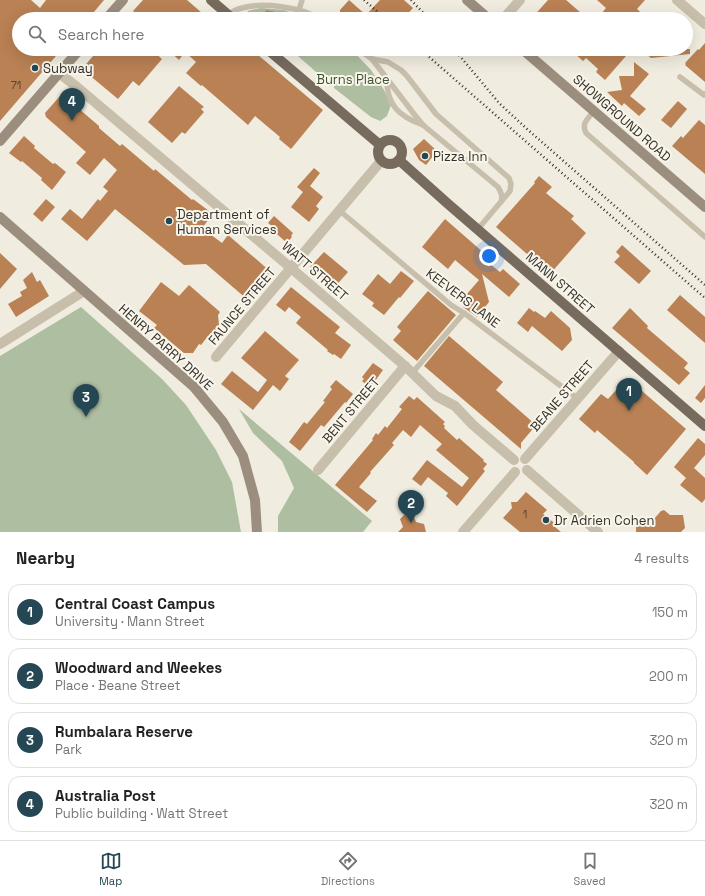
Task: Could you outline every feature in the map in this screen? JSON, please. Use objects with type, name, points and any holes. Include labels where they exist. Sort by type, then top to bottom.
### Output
[{"type":"main road","points":[[211,0],[224,12]]},
{"type":"main road","points":[[274,56],[380,145]]},
{"type":"main road","points":[[390,139],[398,142],[402,149],[399,160],[392,164],[381,161],[378,155],[378,148],[380,145],[386,140],[390,139]]},
{"type":"main road","name":"MANN STREET","points":[[399,160],[705,426]]},
{"type":"street","points":[[112,12],[123,0]]},
{"type":"street","points":[[467,0],[481,12]]},
{"type":"street","points":[[509,12],[520,0]]},
{"type":"street","points":[[677,0],[691,12]]},
{"type":"street","points":[[693,14],[705,24]]},
{"type":"street","points":[[0,141],[74,56]]},
{"type":"street","name":"SHOWGROUND ROAD","points":[[530,56],[705,207]]},
{"type":"street","name":"WATT STREET","points":[[59,73],[409,369],[436,396],[455,406],[473,425],[514,460]]},
{"type":"street","name":"FAUNCE STREET","points":[[216,357],[381,161]]},
{"type":"street","name":"HENRY PARRY DRIVE","points":[[0,217],[194,387],[223,422],[243,456],[255,500],[257,532]]},
{"type":"street","points":[[0,344],[84,291]]},
{"type":"street","name":"BEANE STREET","points":[[525,459],[618,350]]},
{"type":"street","name":"BENT STREET","points":[[318,470],[409,369]]},
{"type":"street","points":[[521,457],[525,459],[528,463],[527,470],[520,474],[515,472],[512,467],[514,460],[521,457]]},
{"type":"street","points":[[527,470],[598,532]]},
{"type":"street","points":[[463,532],[515,472]]},
{"type":"lane","points":[[299,10],[302,0]]},
{"type":"lane","points":[[236,12],[240,8],[259,5],[279,6],[305,12]]},
{"type":"lane","points":[[368,56],[372,59],[423,125],[496,186],[501,193],[501,202]]},
{"type":"lane","points":[[372,59],[388,62],[407,76],[436,114],[511,182],[511,188],[478,229]]},
{"type":"lane","points":[[680,77],[704,95],[705,94]]},
{"type":"lane","points":[[387,79],[387,91],[398,112],[408,119],[423,125]]},
{"type":"lane","points":[[594,111],[584,124],[584,130],[586,133],[705,237]]},
{"type":"lane","name":"KEEVERS LANE","points":[[340,211],[451,305],[464,313],[577,398]]},
{"type":"lane","points":[[409,369],[464,313]]},
{"type":"green space","points":[[261,8],[290,12],[248,12],[247,11]]},
{"type":"green space","name":"Burns Place","points":[[298,56],[358,56],[371,70],[384,90],[391,105],[387,116],[380,121],[371,117],[334,88],[334,83],[328,78],[324,79]]},
{"type":"green space","points":[[81,307],[162,379],[186,405],[216,450],[232,482],[241,532],[0,532],[0,356]]},
{"type":"green space","points":[[239,409],[372,521],[363,532],[278,532],[278,516],[294,488],[282,461],[253,433]]},
{"type":"building","points":[[0,0],[31,0],[40,8],[46,0],[104,0],[94,12],[12,12],[12,56],[56,56],[0,121]]},
{"type":"building","points":[[143,0],[187,0],[201,12],[134,12],[133,11]]},
{"type":"building","points":[[349,0],[363,12],[340,12]]},
{"type":"building","points":[[380,0],[404,0],[413,8],[409,12],[369,12]]},
{"type":"building","points":[[548,0],[566,0],[580,12],[537,12]]},
{"type":"building","points":[[597,0],[645,0],[637,9],[640,12],[603,12],[606,8]]},
{"type":"building","points":[[705,43],[705,82],[685,65],[685,63],[698,49],[699,50]]},
{"type":"building","points":[[93,56],[159,56],[162,59],[139,86],[133,81],[118,99],[82,69]]},
{"type":"building","points":[[175,56],[182,56],[179,60]]},
{"type":"building","points":[[189,56],[259,56],[323,110],[291,149],[279,139],[280,137],[255,116],[248,125],[186,73],[196,62]]},
{"type":"building","points":[[577,56],[626,56],[605,80],[596,72],[598,69],[586,58],[583,61]]},
{"type":"building","points":[[649,56],[670,56],[651,58]]},
{"type":"building","points":[[634,62],[649,74],[630,96],[646,109],[639,116],[624,103],[622,106],[607,92],[622,90],[619,76],[634,76]]},
{"type":"building","points":[[179,86],[204,107],[201,109],[204,112],[185,134],[182,132],[172,143],[148,122]]},
{"type":"building","points":[[60,96],[64,96],[120,146],[122,144],[154,171],[155,169],[192,200],[193,199],[213,214],[202,228],[222,243],[228,235],[271,272],[248,300],[206,264],[184,265],[115,209],[87,241],[61,219],[70,209],[82,219],[98,199],[100,201],[108,191],[103,187],[117,170],[104,158],[90,175],[76,163],[86,152],[46,117],[45,113]]},
{"type":"building","points":[[678,101],[687,109],[671,128],[661,120]]},
{"type":"building","points":[[699,120],[705,125],[705,174],[672,146],[681,136],[683,138]]},
{"type":"building","points":[[24,136],[35,146],[34,148],[53,164],[55,163],[66,172],[52,190],[41,180],[42,178],[22,161],[21,162],[9,153]]},
{"type":"building","name":"Pizza Inn","points":[[424,139],[437,151],[426,165],[419,160],[413,149]]},
{"type":"building","points":[[314,168],[320,173],[310,186],[323,197],[316,206],[319,209],[309,222],[291,207],[303,192],[297,187]]},
{"type":"building","points":[[539,176],[552,187],[546,193],[574,216],[571,219],[586,233],[550,274],[496,227],[535,183],[534,182]]},
{"type":"building","points":[[46,199],[55,207],[42,222],[33,214]]},
{"type":"building","points":[[274,216],[293,233],[291,236],[292,237],[287,243],[270,228],[272,226],[268,223]]},
{"type":"building","points":[[445,219],[484,253],[480,256],[500,272],[503,269],[520,284],[509,297],[482,274],[489,302],[477,317],[463,307],[465,305],[461,301],[479,280],[455,260],[448,269],[422,247]]},
{"type":"building","points":[[622,245],[651,271],[639,284],[614,262],[620,256],[616,252]]},
{"type":"building","points":[[324,252],[348,272],[334,288],[310,267]]},
{"type":"building","points":[[0,253],[17,269],[0,289]]},
{"type":"building","points":[[401,271],[414,281],[384,315],[372,306],[374,303],[362,294],[378,274],[390,284]]},
{"type":"building","points":[[32,272],[37,282],[40,280],[49,296],[16,317],[8,304],[22,296],[20,292],[27,288],[23,280]]},
{"type":"building","points":[[161,282],[179,296],[189,285],[220,312],[218,315],[219,325],[210,338],[208,336],[201,345],[199,344],[193,353],[184,353],[154,328],[157,325],[139,311]]},
{"type":"building","points":[[291,287],[340,327],[335,333],[351,345],[341,359],[327,351],[328,350],[296,323],[301,317],[289,307],[285,312],[276,305]]},
{"type":"building","points":[[428,291],[456,315],[417,361],[393,340],[401,331],[397,327]]},
{"type":"building","points":[[680,295],[705,317],[705,343],[667,310]]},
{"type":"building","points":[[529,308],[545,318],[551,311],[570,328],[572,340],[562,351],[532,326],[528,332],[517,323]]},
{"type":"building","points":[[630,308],[648,326],[647,328],[688,363],[684,368],[690,373],[679,385],[612,328]]},
{"type":"building","points":[[265,331],[299,360],[285,376],[289,379],[280,391],[273,385],[253,410],[221,384],[232,371],[258,392],[267,380],[241,358]]},
{"type":"building","points":[[449,336],[503,382],[496,390],[536,425],[521,443],[521,449],[424,366]]},
{"type":"building","points":[[373,363],[383,370],[370,388],[362,381],[364,379],[362,377]]},
{"type":"building","points":[[627,378],[686,429],[647,475],[597,430],[595,433],[579,419],[601,394],[608,399]]},
{"type":"building","points":[[336,380],[353,394],[324,427],[321,425],[300,451],[289,442],[304,422],[307,424],[325,402],[323,401],[332,389],[330,387]]},
{"type":"building","points":[[705,385],[705,398],[701,403],[695,398]]},
{"type":"building","points":[[409,396],[414,400],[417,397],[445,422],[443,424],[445,426],[444,428],[457,440],[459,438],[484,460],[483,461],[487,464],[483,469],[485,471],[457,506],[446,496],[448,493],[428,477],[421,486],[412,479],[427,460],[462,487],[469,478],[436,450],[442,444],[420,425],[411,437],[403,430],[392,443],[394,445],[359,487],[377,501],[367,512],[335,485],[373,440],[372,439],[376,433],[378,435],[385,426],[387,428],[402,409],[399,407]]},
{"type":"building","points":[[698,438],[705,444],[705,455],[694,468],[705,478],[705,499],[702,503],[680,485],[686,478],[674,467]]},
{"type":"building","points":[[526,492],[547,510],[543,514],[557,525],[555,527],[561,532],[520,532],[503,518],[512,508],[511,502],[517,502]]},
{"type":"building","points":[[664,510],[670,515],[683,515],[685,528],[681,532],[636,532],[636,526],[654,525],[654,519],[661,511]]},
{"type":"building","points":[[405,514],[413,515],[416,522],[424,524],[426,532],[398,532],[403,527],[400,519]]},
{"type":"railway","points":[[364,0],[378,12]]},
{"type":"railway","points":[[411,0],[422,12]]},
{"type":"railway","points":[[428,56],[705,298]]},
{"type":"railway","points":[[460,56],[499,103],[705,285]]},
{"type":"place","name":"Subway","points":[[35,68]]},
{"type":"place","name":"Australia Post","points":[[72,121]]},
{"type":"place","name":"Pizza Inn","points":[[425,156]]},
{"type":"place","name":"Department of Human Services","points":[[169,221]]},
{"type":"place","name":"Central Coast Campus","points":[[629,411]]},
{"type":"place","name":"Rumbalara Reserve","points":[[86,417]]},
{"type":"place","name":"Dr Adrien Cohen","points":[[546,520]]},
{"type":"place","name":"Woodward and Weekes","points":[[411,523]]}]
